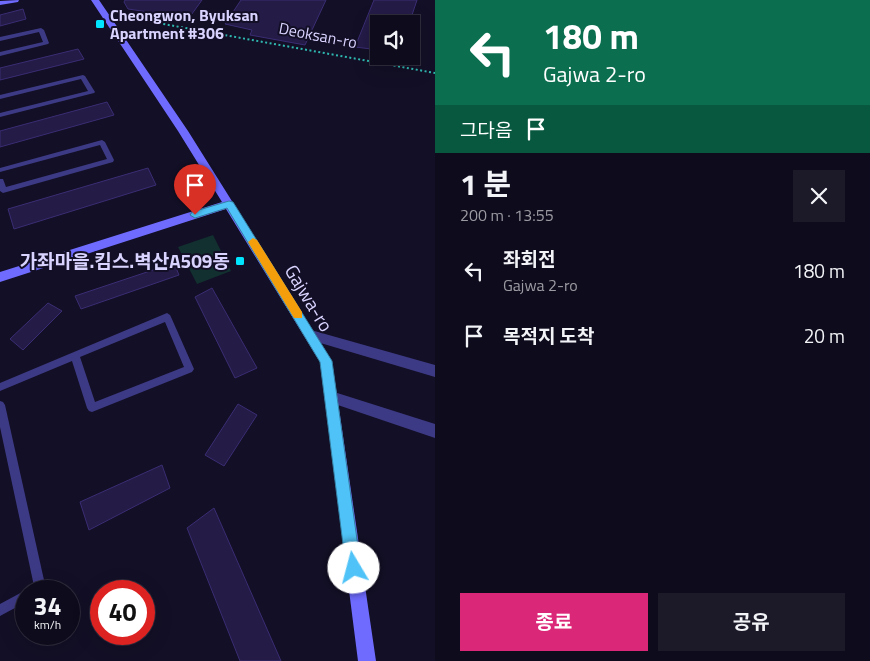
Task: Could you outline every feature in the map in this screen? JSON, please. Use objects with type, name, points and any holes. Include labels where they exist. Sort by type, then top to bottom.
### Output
[{"type":"street","points":[[0,3],[14,0]]},
{"type":"street","name":"Gajwa-ro","points":[[95,0],[229,204],[326,361],[367,661]]},
{"type":"street","points":[[0,277],[229,204]]},
{"type":"street","points":[[311,336],[435,371]]},
{"type":"street","points":[[331,397],[435,431]]},
{"type":"lane","points":[[0,39],[41,30],[46,43],[0,54]]},
{"type":"lane","points":[[0,98],[83,77],[92,92],[0,115]]},
{"type":"lane","points":[[0,170],[102,142],[112,160],[4,190],[0,181]]},
{"type":"lane","points":[[0,387],[74,355],[167,317],[189,369],[92,408],[74,355]]},
{"type":"lane","points":[[0,405],[38,580]]},
{"type":"lane","points":[[0,610],[15,602]]},
{"type":"path","name":"Deoksan-ro","points":[[106,15],[149,20],[435,74]]},
{"type":"green space","points":[[213,235],[231,271],[197,284],[178,247]]},
{"type":"building","points":[[125,0],[202,0],[189,18],[128,9],[124,2]]},
{"type":"building","points":[[241,0],[326,0],[305,45],[250,35],[252,30],[225,24]]},
{"type":"building","points":[[374,0],[417,0],[412,15],[370,15],[370,49],[355,47]]},
{"type":"building","points":[[23,9],[26,19],[0,26],[0,15]]},
{"type":"building","points":[[78,49],[84,59],[0,80],[0,68]]},
{"type":"building","points":[[107,102],[114,115],[0,147],[0,131]]},
{"type":"building","points":[[148,168],[156,185],[14,229],[8,209]]},
{"type":"building","points":[[174,263],[179,275],[81,309],[75,296]]},
{"type":"building","points":[[212,288],[257,368],[235,378],[195,297]]},
{"type":"building","points":[[48,303],[62,311],[23,350],[10,339]]},
{"type":"building","points":[[238,404],[257,415],[224,466],[205,455]]},
{"type":"building","points":[[162,465],[170,488],[89,530],[80,502]]},
{"type":"building","points":[[214,508],[281,661],[240,661],[187,528]]},
{"type":"slow traffic","points":[[253,242],[298,315]]},
{"type":"place","name":"Cheongwon, Byuksan Apartment #306","points":[[100,24]]},
{"type":"place","name":"가좌마을.킴스.벽산A509동","points":[[240,261]]},
{"type":"route","points":[[195,215],[229,204],[326,361],[354,568]]}]
